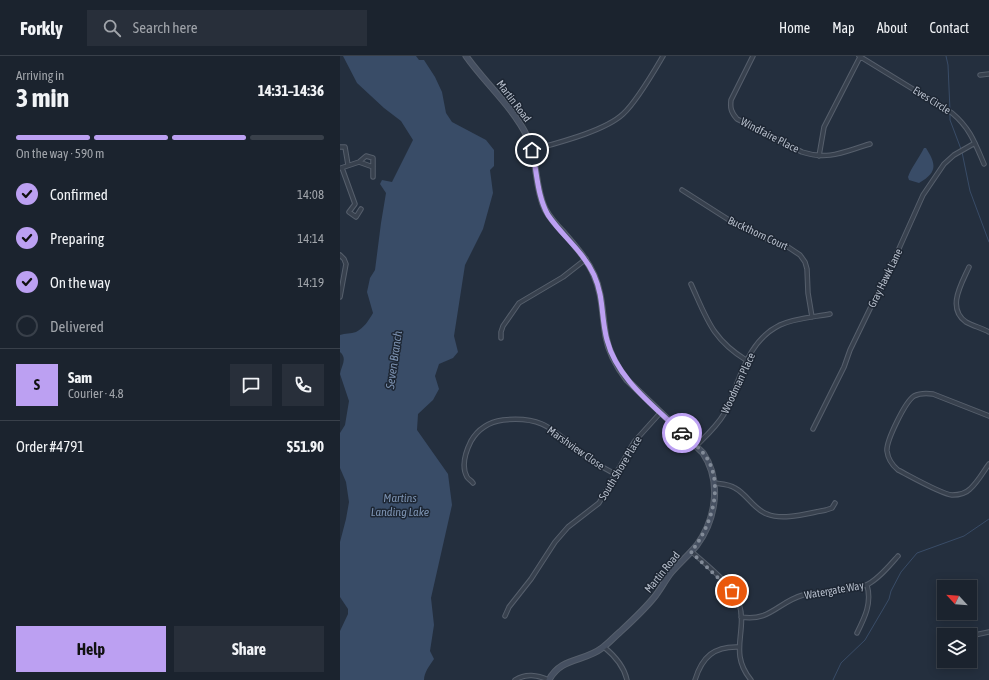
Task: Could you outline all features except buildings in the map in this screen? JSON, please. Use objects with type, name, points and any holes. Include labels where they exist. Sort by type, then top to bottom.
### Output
[{"type":"street","name":"Martin Road","points":[[466,56],[520,123],[527,136],[532,150],[540,195],[545,209],[553,221],[586,260],[594,274],[600,290],[603,305],[606,338],[614,360],[627,380],[704,453],[708,461],[714,483],[714,498],[709,521],[702,537],[691,552],[670,574],[648,605],[604,647],[590,655],[562,665],[555,671],[549,680]]},
{"type":"street","points":[[532,150],[579,136],[617,119],[631,105],[663,56]]},
{"type":"street","name":"Windfaire Place","points":[[753,56],[731,100],[730,107],[732,113],[737,119],[802,152],[819,156],[838,155],[870,144]]},
{"type":"street","points":[[819,156],[824,127],[859,56]]},
{"type":"street","name":"Eves Circle","points":[[859,56],[952,112],[962,121],[975,143],[984,164]]},
{"type":"street","points":[[980,75],[989,74]]},
{"type":"street","name":"Gray Hawk Lane","points":[[813,429],[844,367],[850,350],[897,254],[923,195],[944,164],[954,155],[975,143]]},
{"type":"street","points":[[340,147],[345,146],[348,165]]},
{"type":"street","points":[[361,209],[356,217],[349,212],[355,204],[342,175],[341,168],[359,162],[366,156],[373,158],[373,177]]},
{"type":"street","points":[[340,157],[346,157]]},
{"type":"street","points":[[359,162],[373,167]]},
{"type":"street","name":"Buckthorn Court","points":[[682,190],[740,226],[757,235],[788,247],[800,255],[805,262],[807,269],[808,293],[812,317]]},
{"type":"street","points":[[340,255],[346,264],[340,297]]},
{"type":"street","points":[[501,338],[503,326],[519,303],[563,277],[586,260]]},
{"type":"street","points":[[969,267],[956,298],[957,311],[968,323],[983,328],[989,332]]},
{"type":"street","points":[[691,284],[710,325],[717,336],[729,349],[746,360]]},
{"type":"street","name":"Woodman Place","points":[[696,446],[714,428],[724,414],[746,360],[766,334],[774,328],[788,322],[830,314]]},
{"type":"street","points":[[989,416],[933,394],[919,394],[911,398],[906,406],[888,442],[887,450],[888,457],[898,470],[952,495],[962,494],[970,490],[989,464]]},
{"type":"street","name":"South Shore Place","points":[[505,616],[508,607],[531,579],[554,542],[568,528],[599,503],[634,442],[661,412]]},
{"type":"street","name":"Marshview Close","points":[[473,483],[466,476],[464,464],[466,451],[473,437],[489,424],[497,421],[512,419],[532,421],[550,428],[560,434],[588,458],[615,474]]},
{"type":"street","points":[[714,483],[735,488],[742,492],[758,509],[766,514],[775,516],[826,510],[832,508],[835,503]]},
{"type":"street","points":[[691,552],[732,591],[739,603],[741,617],[739,653],[742,666],[751,680]]},
{"type":"street","name":"Watergate Way","points":[[741,617],[753,618],[764,616],[790,600],[803,595],[853,589],[867,585],[880,575],[898,556]]},
{"type":"street","points":[[857,633],[868,606],[869,599],[867,585]]},
{"type":"street","points":[[977,635],[989,632]]},
{"type":"street","points":[[604,647],[620,662],[627,680]]},
{"type":"street","points":[[695,680],[701,665],[709,655],[726,647],[739,647]]},
{"type":"street","points":[[515,680],[533,675],[549,680]]},
{"type":"water","name":"Martins Landing Lake","points":[[343,56],[416,56],[419,60],[424,60],[435,77],[442,92],[446,113],[452,122],[486,140],[494,150],[494,166],[490,170],[493,193],[483,229],[465,265],[454,336],[458,352],[453,358],[439,364],[435,376],[439,389],[433,400],[418,414],[417,430],[448,474],[452,505],[431,598],[434,625],[430,651],[434,659],[426,671],[424,680],[340,680],[340,631],[348,614],[348,609],[340,597],[340,542],[349,502],[346,482],[340,468],[340,433],[345,425],[349,401],[340,374],[344,357],[340,352],[340,335],[354,333],[359,330],[366,324],[373,313],[367,292],[370,278],[375,270],[386,193],[380,184],[382,180],[392,182],[413,140],[401,121],[384,108],[357,83]]},
{"type":"water","points":[[924,148],[926,148],[932,159],[933,167],[930,175],[919,183],[909,180],[908,177]]},
{"type":"waterway","points":[[946,56],[948,65],[950,111]]},
{"type":"waterway","points":[[950,114],[950,120],[961,149]]},
{"type":"waterway","points":[[962,152],[970,191],[989,242]]},
{"type":"waterway","points":[[833,680],[841,663],[865,640],[889,599],[891,591],[901,572],[917,553],[964,536],[989,519]]},
{"type":"way so far","points":[[682,433],[704,453],[711,468],[715,490],[706,529],[691,552],[729,586],[732,591]]},
{"type":"route","points":[[532,150],[540,195],[545,209],[548,215],[586,260],[597,281],[603,305],[606,338],[614,360],[627,380],[682,433]]},
{"type":"water label","name":"Seven Branch","points":[[394,360]]}]
